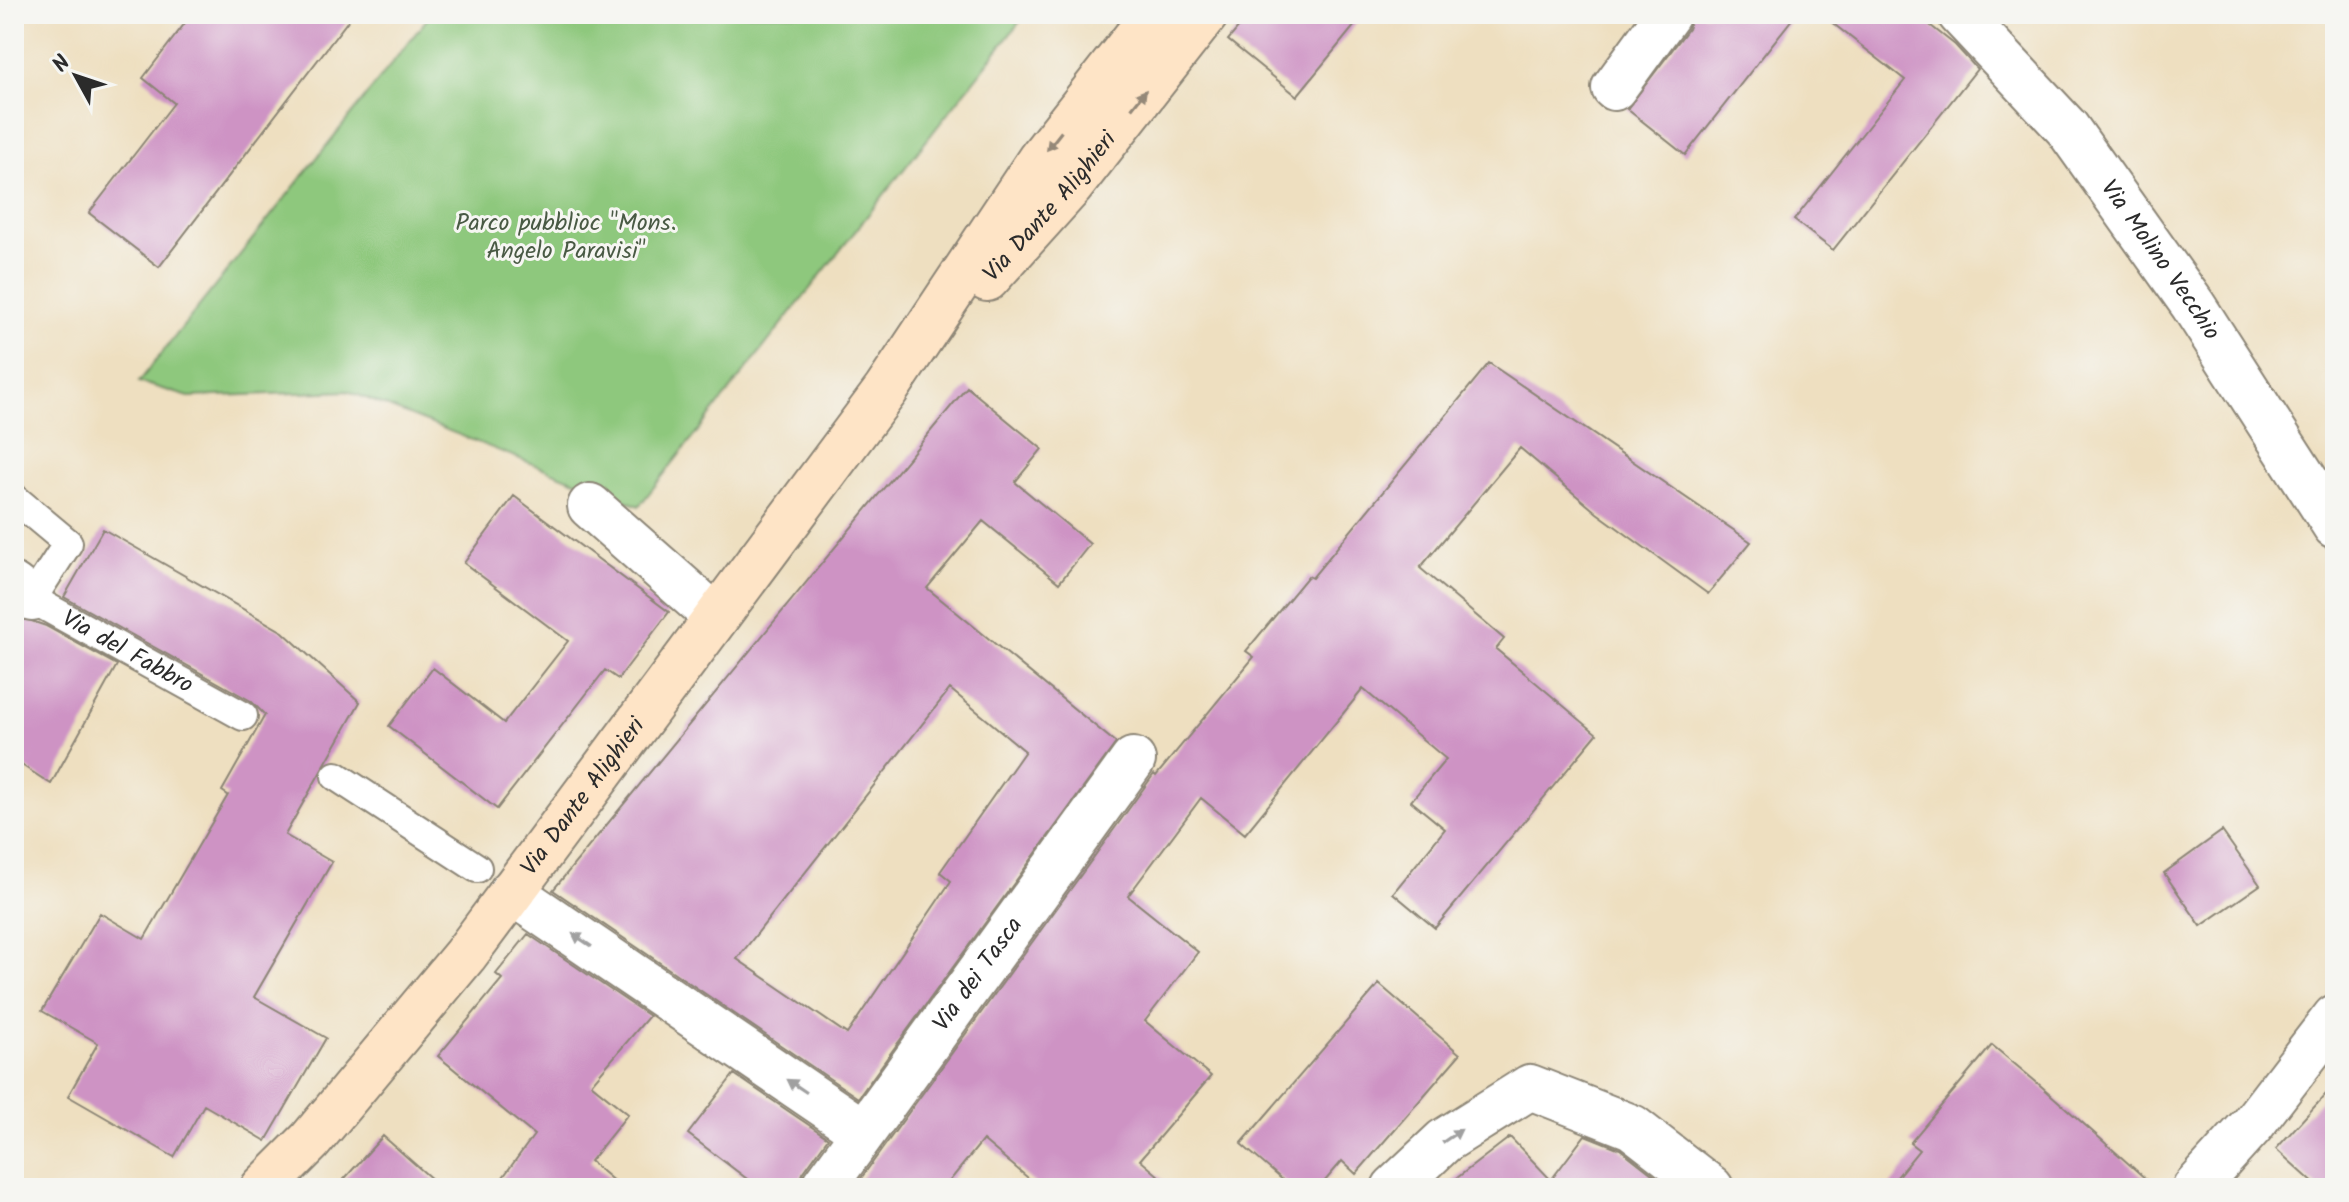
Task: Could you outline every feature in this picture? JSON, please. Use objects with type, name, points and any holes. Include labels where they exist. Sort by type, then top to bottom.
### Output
[{"type":"main road","name":"Via Dante Alighieri","points":[[263,1188],[310,1141],[465,955],[494,880],[716,617],[886,390],[1040,159],[1154,14]]},
{"type":"main road","name":"Via Dante Alighieri","points":[[886,390],[1071,186],[1206,14]]},
{"type":"street","points":[[1614,88],[1668,14]]},
{"type":"street","name":"Via Molino Vecchio","points":[[1960,14],[2067,128],[2193,305],[2335,526]]},
{"type":"street","points":[[590,506],[716,617]]},
{"type":"street","name":"Via dei Tasca","points":[[823,1188],[861,1130],[1133,760]]},
{"type":"street","points":[[494,880],[861,1130]]},
{"type":"street","points":[[2195,1188],[2252,1125],[2335,1017]]},
{"type":"street","points":[[1394,1188],[1444,1141],[1530,1087],[1632,1127],[1711,1188]]},
{"type":"lane","points":[[14,498],[68,543],[23,592]]},
{"type":"lane","name":"Via del Fabbro","points":[[23,592],[243,716]]},
{"type":"lane","points":[[336,776],[494,880]]},
{"type":"green space","name":"Parco pubblioc \"Mons. Angelo Paravisi\"","points":[[431,14],[1026,14],[639,506],[348,391],[189,397],[139,382]]},
{"type":"building","points":[[192,14],[353,14],[159,267],[89,213],[174,103],[143,78]]},
{"type":"building","points":[[1250,14],[1364,14],[1297,96],[1228,40]]},
{"type":"building","points":[[1693,14],[1796,14],[1685,155],[1627,109],[1688,29]]},
{"type":"building","points":[[1821,14],[1916,14],[1955,45],[1977,69],[1833,250],[1794,220],[1905,80]]},
{"type":"building","points":[[1489,363],[1751,542],[1708,594],[1597,513],[1520,448],[1420,568],[1504,639],[1496,649],[1597,734],[1435,928],[1393,893],[1445,829],[1411,801],[1446,759],[1363,689],[1245,834],[1201,798],[1128,896],[1198,952],[1145,1021],[1211,1076],[1140,1160],[1173,1188],[1040,1188],[983,1140],[944,1188],[854,1188],[1154,774],[1156,776],[1254,657],[1246,651],[1308,576],[1312,578]]},
{"type":"building","points":[[967,387],[1042,449],[1015,482],[1090,544],[1059,583],[983,521],[927,588],[1116,743],[858,1098],[553,890]],"holes":[[[950,689],[1025,751],[940,872],[951,881],[847,1034],[737,959]]]},
{"type":"building","points":[[514,496],[669,612],[618,679],[605,670],[497,809],[389,726],[433,668],[504,723],[568,641],[464,563]]},
{"type":"building","points":[[103,529],[283,632],[360,702],[285,835],[332,862],[254,997],[326,1038],[266,1141],[204,1105],[174,1157],[68,1096],[98,1043],[42,1011],[100,913],[144,939],[228,795],[222,791],[265,715],[251,701],[64,597]]},
{"type":"building","points":[[14,615],[46,626],[117,665],[51,784],[14,760]]},
{"type":"building","points":[[2222,831],[2260,885],[2201,926],[2164,873]]},
{"type":"building","points":[[528,934],[649,1016],[591,1084],[628,1114],[590,1161],[622,1188],[495,1188],[534,1135],[438,1056],[502,979],[496,974]]},
{"type":"building","points":[[1379,984],[1460,1054],[1356,1174],[1342,1161],[1319,1188],[1292,1188],[1241,1144]]},
{"type":"building","points":[[1992,1045],[2156,1188],[1888,1188],[1919,1150],[1910,1143]]},
{"type":"building","points":[[734,1074],[828,1138],[803,1173],[798,1188],[759,1188],[688,1134]]},
{"type":"building","points":[[2335,1084],[2335,1188],[2319,1188],[2276,1149]]},
{"type":"building","points":[[1585,1135],[1620,1149],[1670,1188],[1444,1188],[1510,1137],[1551,1180]]},
{"type":"building","points":[[383,1136],[442,1188],[336,1188]]}]
